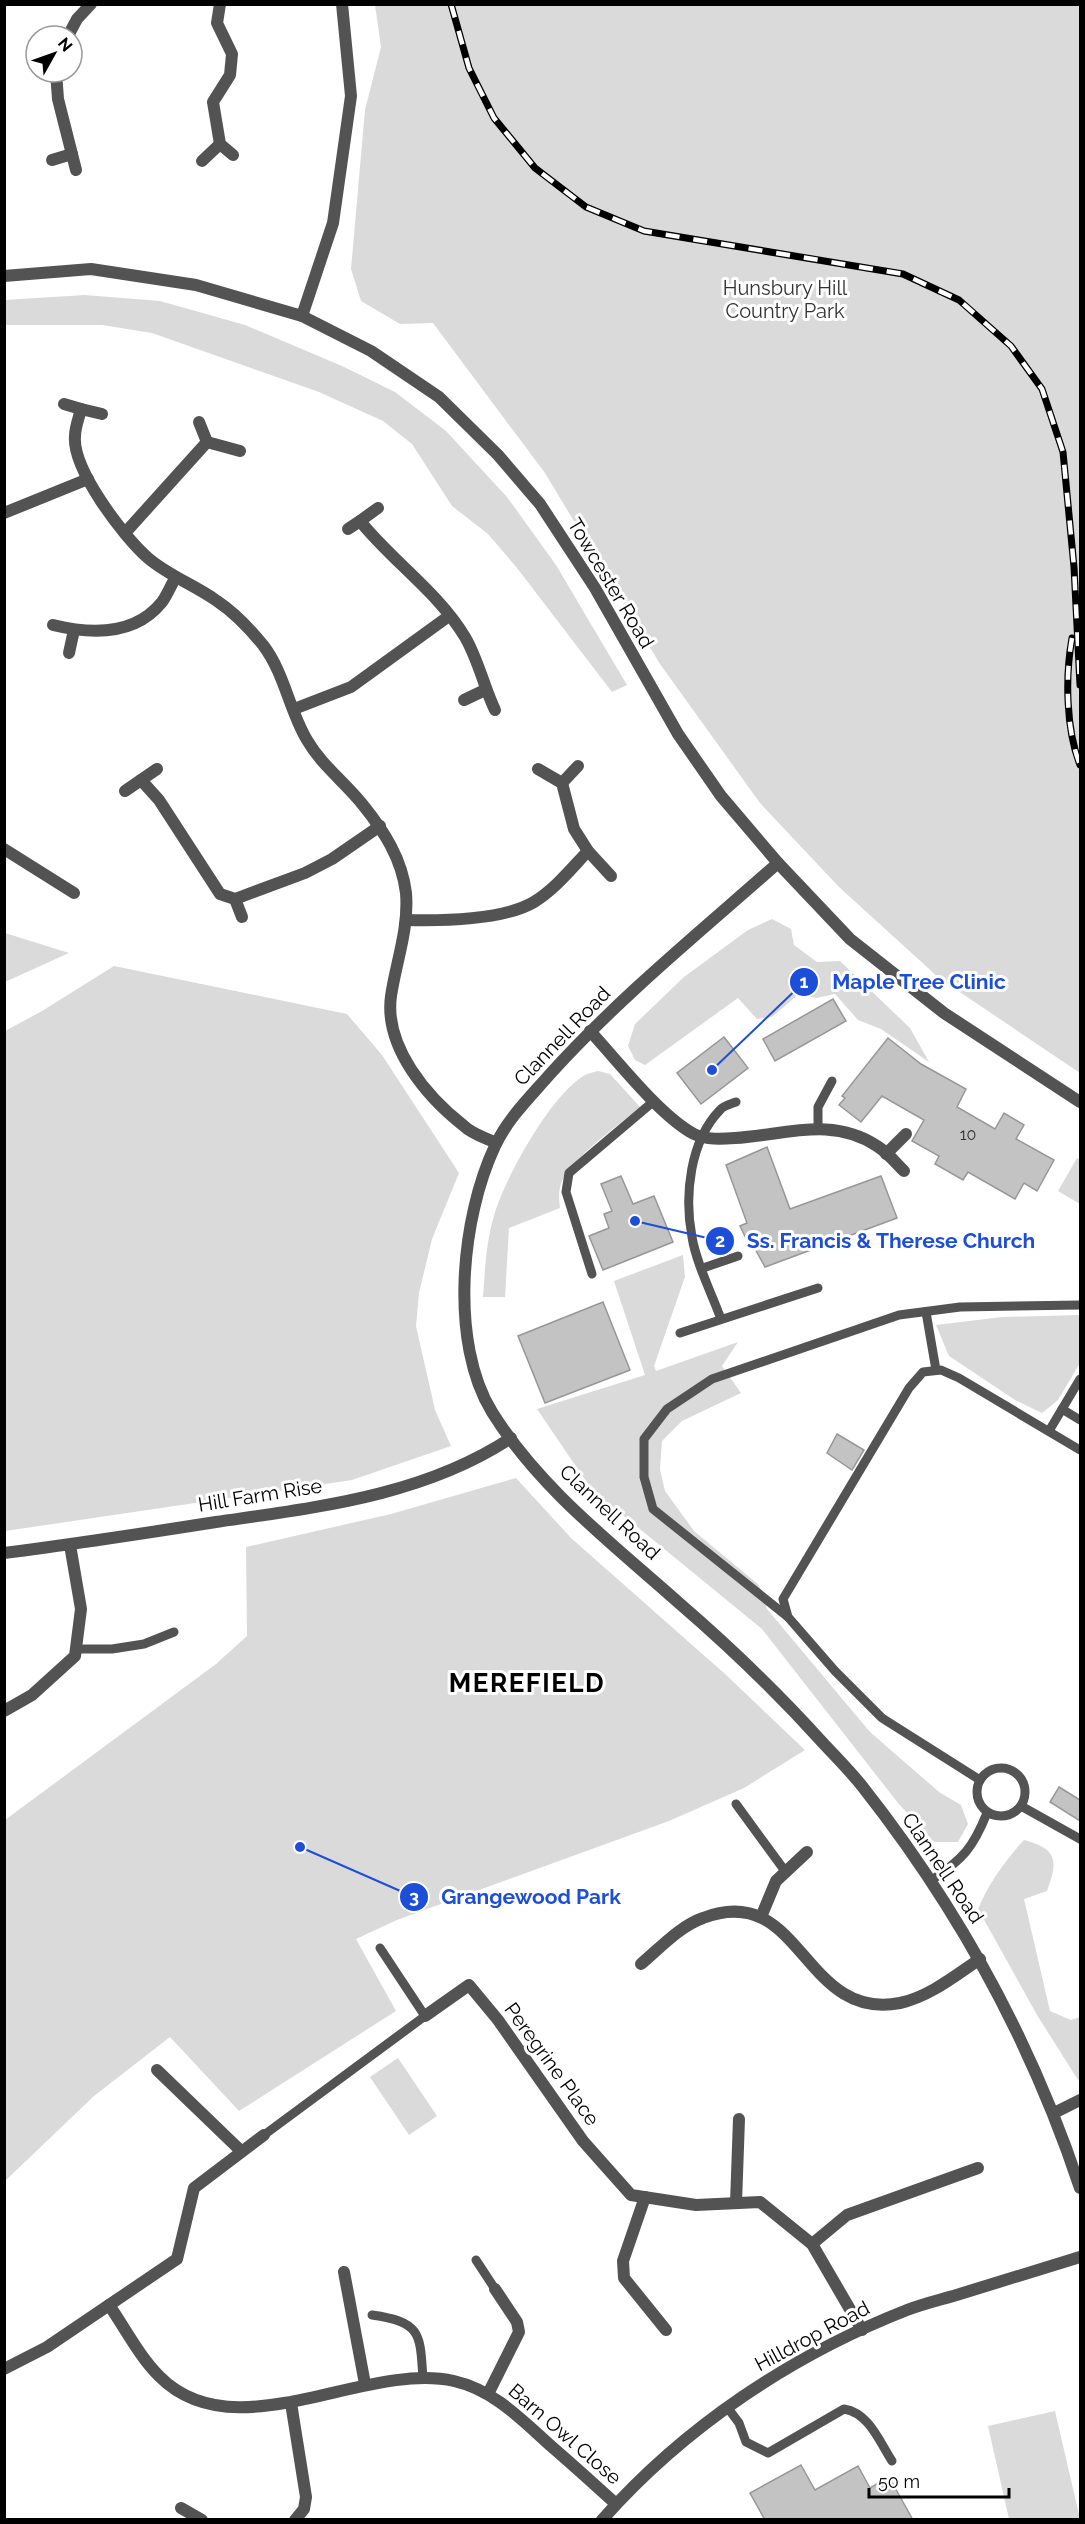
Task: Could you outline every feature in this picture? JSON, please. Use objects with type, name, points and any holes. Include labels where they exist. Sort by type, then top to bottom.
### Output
[{"type":"street","points":[[74,24],[91,4]]},
{"type":"street","points":[[220,4],[217,23],[232,54],[230,75],[213,102],[220,144],[233,155]]},
{"type":"street","points":[[302,316],[333,223],[351,96],[342,4]]},
{"type":"street","points":[[57,84],[58,99],[76,170]]},
{"type":"street","points":[[202,160],[220,144]]},
{"type":"street","points":[[52,160],[72,154]]},
{"type":"street","name":"Towcester Road","points":[[4,276],[91,269],[196,285],[302,316],[371,351],[439,397],[498,455],[540,504],[595,588],[678,734],[721,795],[778,863],[850,939],[935,1006],[1080,1102]]},
{"type":"street","points":[[64,404],[102,414]]},
{"type":"street","points":[[81,409],[74,436],[79,462],[125,533],[148,558],[217,601],[244,623],[264,647],[283,679],[305,738],[322,763],[356,796],[380,826],[396,854],[406,892],[406,920],[391,999],[394,1032],[409,1066],[435,1100],[465,1128],[496,1143]]},
{"type":"street","points":[[199,422],[207,442]]},
{"type":"street","points":[[125,533],[207,442]]},
{"type":"street","points":[[207,442],[240,451]]},
{"type":"street","points":[[4,513],[88,479]]},
{"type":"street","points":[[348,529],[378,508]]},
{"type":"street","points":[[360,521],[378,543],[419,579],[466,639],[495,710]]},
{"type":"street","points":[[53,625],[74,630],[112,631],[141,620],[161,602],[176,577]]},
{"type":"street","points":[[294,709],[351,687],[449,616]]},
{"type":"street","points":[[69,653],[74,630]]},
{"type":"street","points":[[464,700],[485,690]]},
{"type":"street","points":[[562,783],[578,766]]},
{"type":"street","points":[[125,791],[157,769]]},
{"type":"street","points":[[538,769],[562,783],[574,829],[588,851],[611,876]]},
{"type":"street","points":[[141,780],[159,800],[220,894],[235,899],[305,873],[332,859],[380,826]]},
{"type":"street","points":[[4,849],[74,893]]},
{"type":"street","points":[[406,920],[443,921],[502,913],[533,903],[560,882],[588,851]]},
{"type":"street","name":"Clannell Road","points":[[778,863],[590,1030],[514,1114],[496,1143],[478,1186],[465,1248],[465,1312],[474,1371],[491,1410],[511,1438],[556,1491],[601,1535],[679,1602],[778,1693],[861,1784],[932,1880],[1012,2017],[1054,2114],[1080,2188]]},
{"type":"street","points":[[235,899],[243,917]]},
{"type":"street","points":[[590,1030],[654,1101],[695,1135],[718,1139],[760,1136],[818,1127],[849,1131],[878,1146],[904,1171]]},
{"type":"street","points":[[886,1154],[906,1134]]},
{"type":"street","name":"Hill Farm Rise","points":[[4,1554],[299,1510],[372,1496],[421,1483],[457,1469],[511,1438]]},
{"type":"street","points":[[4,1711],[32,1695],[75,1656],[81,1609],[70,1545]]},
{"type":"street","points":[[761,1917],[776,1881],[784,1871],[807,1852]]},
{"type":"street","points":[[641,1964],[689,1924],[722,1912],[761,1917],[779,1927],[827,1983],[842,1994],[858,2001],[880,2005],[902,2003],[926,1994],[980,1959]]},
{"type":"street","name":"Peregrine Place","points":[[425,2016],[470,1985],[498,2020],[583,2141],[631,2195],[696,2205],[760,2202],[812,2244],[862,2330]]},
{"type":"street","points":[[157,2070],[241,2151]]},
{"type":"street","points":[[1054,2114],[1080,2100]]},
{"type":"street","points":[[736,2203],[739,2119]]},
{"type":"street","points":[[4,2369],[47,2347],[177,2259],[194,2188],[264,2135]]},
{"type":"street","points":[[812,2244],[847,2215],[978,2168]]},
{"type":"street","points":[[645,2197],[623,2261],[624,2278],[666,2330]]},
{"type":"street","name":"Hilldrop Road","points":[[602,2520],[672,2451],[727,2408],[804,2359],[908,2310],[1080,2257]]},
{"type":"street","points":[[344,2272],[365,2384]]},
{"type":"street","name":"Barn Owl Close","points":[[488,2394],[519,2332],[517,2322],[495,2289]]},
{"type":"street","name":"Barn Owl Close","points":[[109,2305],[151,2367],[172,2388],[215,2406],[245,2407],[291,2403],[365,2384],[423,2379],[456,2382],[488,2394],[510,2409],[616,2504]]},
{"type":"street","points":[[291,2403],[306,2497],[304,2509],[295,2520]]},
{"type":"street","points":[[181,2508],[202,2520]]},
{"type":"lane","points":[[818,1127],[818,1107],[832,1081]]},
{"type":"lane","points":[[592,1274],[566,1192],[569,1173],[654,1101]]},
{"type":"lane","points":[[721,1319],[692,1238],[688,1197],[693,1163],[702,1136],[721,1108],[736,1102]]},
{"type":"lane","points":[[703,1268],[738,1256]]},
{"type":"lane","points":[[680,1333],[818,1288]]},
{"type":"lane","points":[[980,1780],[882,1718],[835,1671],[788,1617],[653,1509],[644,1477],[644,1439],[667,1409],[712,1379],[899,1316],[960,1307],[1080,1305]]},
{"type":"lane","points":[[926,1312],[936,1370]]},
{"type":"lane","points":[[788,1617],[783,1599],[791,1582],[909,1388],[923,1372],[941,1370],[959,1378],[1021,1417],[1080,1450]]},
{"type":"lane","points":[[1049,1431],[1080,1379]]},
{"type":"lane","points":[[1062,1409],[1080,1420]]},
{"type":"lane","points":[[76,1648],[112,1649],[144,1644],[174,1632]]},
{"type":"lane","points":[[998,1768],[1014,1771],[1020,1776],[1026,1791],[1021,1806],[1010,1815],[1002,1817],[987,1813],[982,1808],[976,1794],[980,1780],[984,1774],[998,1768]]},
{"type":"lane","points":[[736,1804],[784,1871]]},
{"type":"lane","points":[[1021,1806],[1080,1839]]},
{"type":"lane","points":[[932,1880],[954,1865],[972,1846],[987,1813]]},
{"type":"lane","points":[[264,2135],[425,2016],[380,1948]]},
{"type":"lane","points":[[476,2260],[495,2289]]},
{"type":"lane","points":[[372,2315],[404,2323],[416,2332],[420,2344],[423,2379]]},
{"type":"lane","points":[[727,2408],[739,2423],[746,2442],[768,2453],[844,2409],[855,2411],[866,2420],[892,2461]]},
{"type":"green space","name":"Hunsbury Hill Country Park","points":[[375,5],[1080,5],[1080,1073],[939,978],[839,887],[760,803],[660,664],[545,473],[433,323],[400,324],[361,301],[351,269],[365,110],[381,47]]},
{"type":"green space","points":[[85,295],[160,301],[245,325],[342,366],[395,392],[446,431],[507,497],[556,565],[627,685],[612,692],[517,568],[488,534],[452,506],[412,444],[383,421],[319,392],[152,333],[102,325],[5,325],[5,300]]},
{"type":"green space","points":[[772,919],[791,929],[794,945],[817,962],[840,961],[910,1028],[929,1062],[881,1029],[858,1020],[835,994],[816,998],[799,994],[772,1017],[757,1019],[738,998],[645,1065],[635,1060],[628,1046],[635,1024],[684,977],[748,930]]},
{"type":"green space","points":[[5,933],[69,953],[5,982]]},
{"type":"green space","points":[[114,966],[347,1014],[382,1055],[459,1173],[432,1239],[419,1293],[416,1326],[435,1410],[451,1446],[352,1480],[5,1531],[5,1031]]},
{"type":"green space","points":[[598,1071],[610,1074],[640,1107],[586,1152],[568,1172],[560,1188],[560,1208],[509,1228],[505,1297],[483,1297],[491,1226],[499,1200],[518,1160],[558,1099],[585,1075]]},
{"type":"green space","points":[[1077,1158],[1080,1160],[1080,1204],[1058,1191]]},
{"type":"green space","points":[[683,1255],[685,1277],[654,1366],[656,1371],[738,1342],[722,1366],[741,1393],[682,1421],[662,1441],[660,1469],[665,1491],[694,1531],[759,1585],[767,1609],[870,1732],[939,1792],[961,1805],[968,1824],[958,1842],[934,1842],[898,1803],[762,1629],[619,1512],[596,1496],[537,1409],[645,1375],[614,1281]]},
{"type":"green space","points":[[1080,1315],[1080,1363],[1058,1400],[1042,1413],[1015,1400],[949,1356],[936,1325],[1002,1317]]},
{"type":"green space","points":[[516,1478],[571,1538],[725,1674],[805,1750],[744,1788],[669,1821],[397,1920],[356,1939],[396,2011],[239,2111],[170,2037],[94,2096],[5,2181],[5,1820],[216,1664],[247,1636],[246,1547],[391,1514]]},
{"type":"green space","points":[[1024,1840],[1049,1852],[1054,1864],[1047,1891],[1024,1899],[1050,2011],[1071,2020],[1080,2017],[1080,2079],[1078,2080],[1037,2015],[978,1909],[998,1873]]},
{"type":"green space","points":[[398,2058],[437,2116],[409,2135],[370,2077]]},
{"type":"green space","points":[[1055,2411],[1080,2519],[1009,2519],[988,2426]]},
{"type":"building","points":[[833,999],[846,1021],[775,1061],[763,1039]]},
{"type":"building","points":[[724,1037],[748,1068],[701,1104],[677,1073]]},
{"type":"building","points":[[888,1038],[921,1064],[966,1089],[957,1107],[995,1129],[1004,1113],[1024,1125],[1016,1139],[1054,1160],[1037,1191],[1024,1183],[1015,1199],[968,1172],[963,1180],[935,1164],[939,1156],[912,1141],[924,1120],[882,1096],[861,1122],[839,1105],[845,1098],[842,1096]]},
{"type":"building","points":[[767,1147],[790,1209],[881,1176],[897,1218],[765,1267],[755,1249],[751,1249],[740,1226],[747,1223],[726,1165]]},
{"type":"building","points":[[621,1176],[633,1204],[654,1196],[673,1242],[603,1270],[589,1236],[609,1228],[604,1214],[612,1211],[601,1184]]},
{"type":"building","points":[[603,1302],[630,1370],[545,1403],[518,1336]]},
{"type":"building","points":[[837,1434],[864,1450],[852,1470],[827,1453]]},
{"type":"building","points":[[1059,1787],[1080,1800],[1080,1821],[1050,1802]]},
{"type":"building","points":[[801,2465],[815,2490],[858,2466],[870,2488],[889,2477],[913,2520],[765,2520],[750,2493]]},
{"type":"railway","points":[[451,4],[469,68],[494,118],[535,168],[586,207],[644,231],[903,274],[959,300],[1011,346],[1042,389],[1063,452],[1074,567],[1080,685]]},
{"type":"railway","points":[[1072,638],[1068,669],[1069,719],[1080,765]]},
{"type":"place","name":"Maple Tree Clinic","points":[[712,1070]]},
{"type":"place","name":"Ss. Francis & Therese Church","points":[[635,1221]]},
{"type":"place","name":"Grangewood Park","points":[[300,1847]]},
{"type":"district","name":"MEREFIELD","points":[[527,1683]]}]
